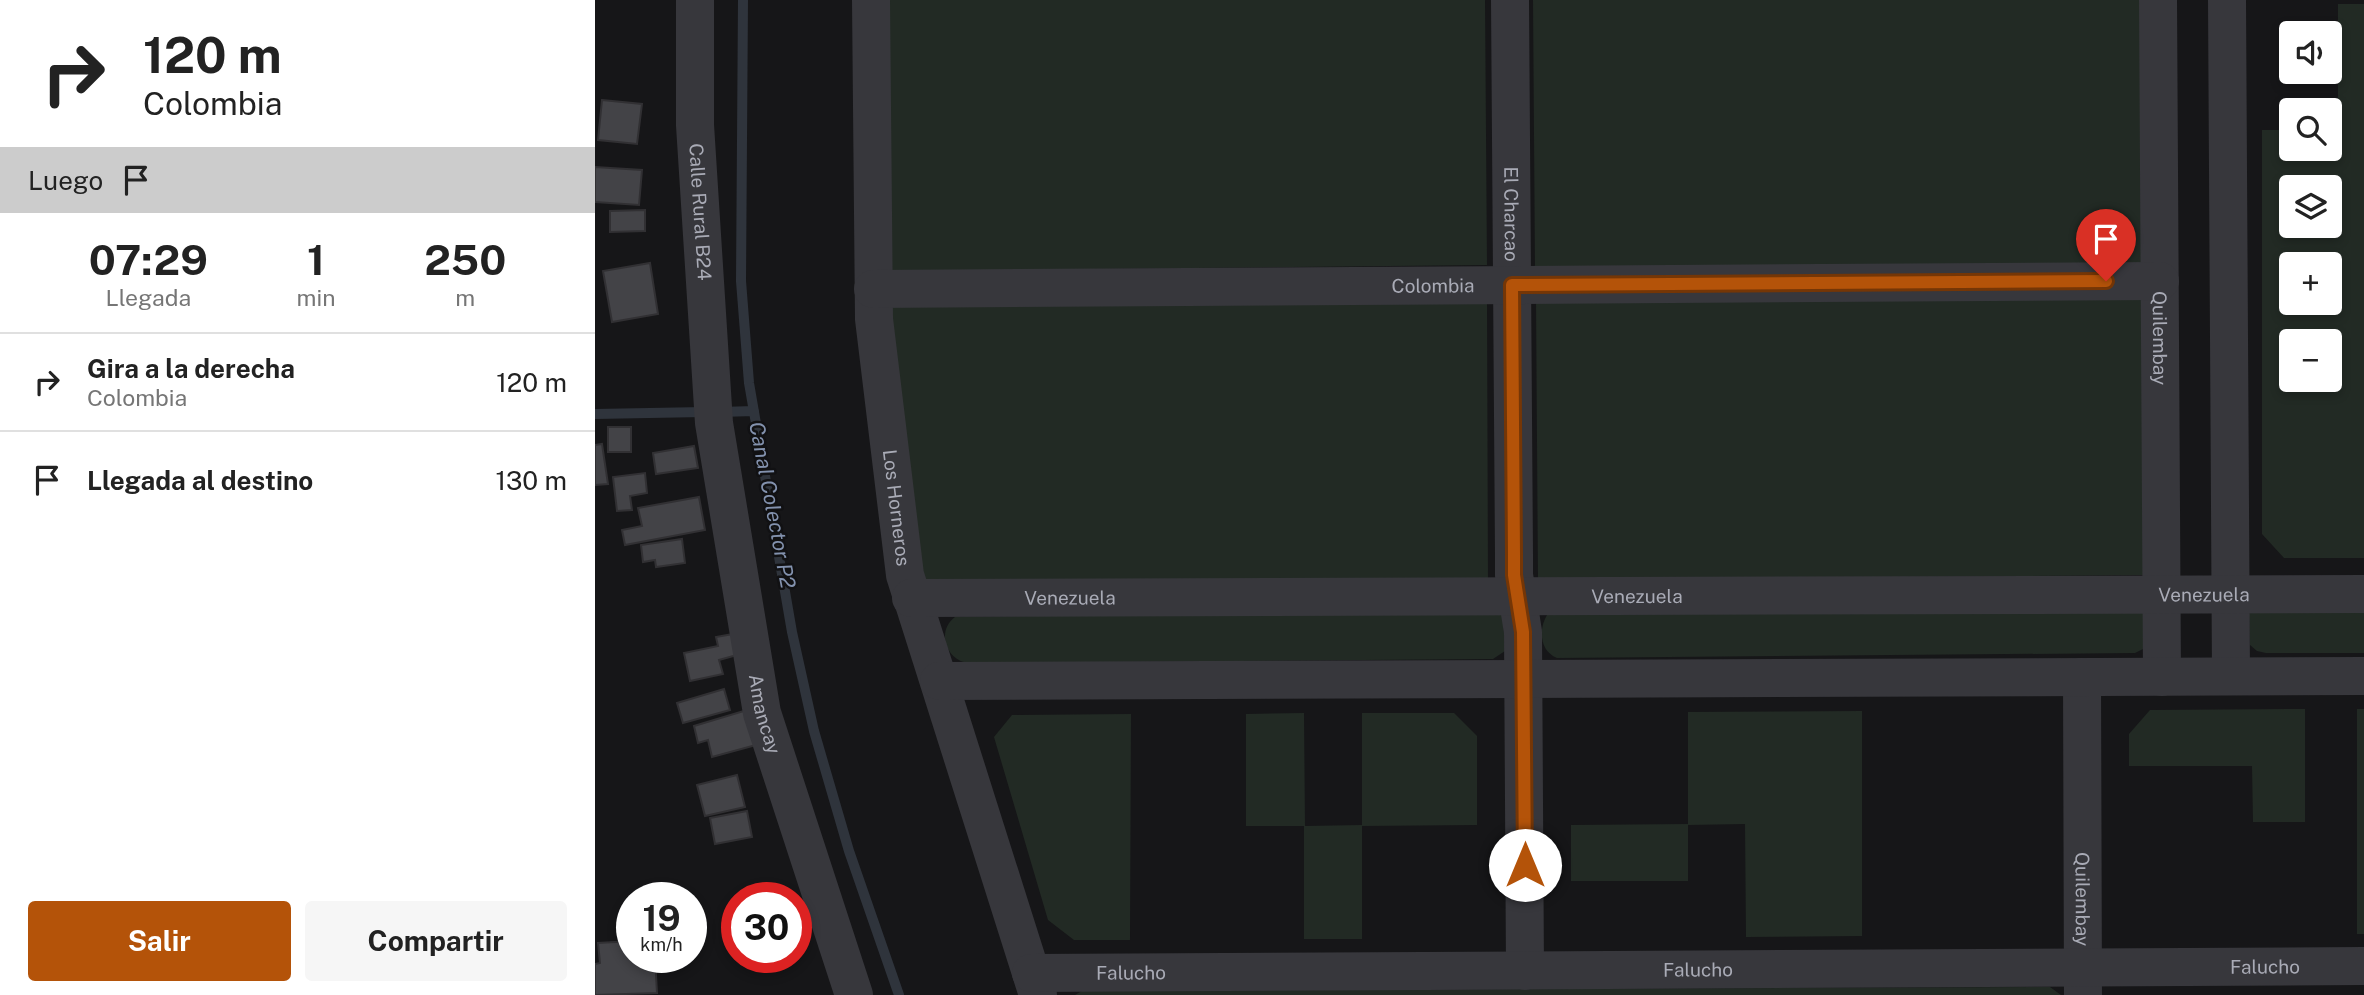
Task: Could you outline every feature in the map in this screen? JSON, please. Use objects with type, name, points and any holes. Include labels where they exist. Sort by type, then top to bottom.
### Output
[{"type":"street","name":"Calle Rural B24","points":[[695,0],[695,125],[715,423]]},
{"type":"street","name":"Los Horneros","points":[[871,0],[875,327],[901,550],[911,598],[1035,984]]},
{"type":"street","name":"El Charcao","points":[[1510,0],[1514,555],[1523,632],[1525,971]]},
{"type":"street","name":"Quilembay","points":[[2158,0],[2162,677]]},
{"type":"street","points":[[2227,0],[2231,676]]},
{"type":"street","name":"Colombia","points":[[873,289],[2160,281]]},
{"type":"street","name":"Amancay","points":[[715,423],[762,713],[854,995]]},
{"type":"street","name":"Venezuela","points":[[911,598],[2364,594]]},
{"type":"street","points":[[939,681],[2364,676]]},
{"type":"street","name":"Quilembay","points":[[2082,677],[2083,981]]},
{"type":"street","name":"Falucho","points":[[1035,984],[1525,971],[2083,981],[2364,966]]},
{"type":"shaded area","points":[[885,0],[1485,0],[1487,265],[886,271]]},
{"type":"shaded area","points":[[1533,0],[2142,0],[2144,265],[1535,270]]},
{"type":"shaded area","points":[[2338,4],[2364,4],[2364,558],[2284,558],[2262,534],[2262,130],[2279,130],[2279,161],[2342,161],[2342,98],[2338,98],[2338,84],[2342,84],[2342,21],[2338,21]]},
{"type":"shaded area","points":[[2145,297],[2147,575],[1538,580],[1536,302]]},
{"type":"shaded area","points":[[1487,299],[1488,580],[922,583],[890,305]]},
{"type":"shaded area","points":[[2364,605],[2364,653],[2266,653],[2257,651],[2250,645],[2249,614],[2252,610]]},
{"type":"shaded area","points":[[1489,610],[1503,616],[1505,651],[1493,659],[968,663],[954,657],[945,637],[949,623],[955,617]]},
{"type":"shaded area","points":[[2144,610],[2143,649],[2135,653],[1557,658],[1551,655],[1542,640],[1542,627],[1547,615]]},
{"type":"shaded area","points":[[2305,709],[2305,822],[2253,822],[2252,766],[2129,766],[2129,734],[2150,710]]},
{"type":"shaded area","points":[[2357,709],[2364,709],[2364,934],[2357,934]]},
{"type":"shaded area","points":[[1862,711],[1862,936],[1746,937],[1745,824],[1688,825],[1688,881],[1571,881],[1571,825],[1688,824],[1688,712]]},
{"type":"shaded area","points":[[1304,713],[1305,826],[1362,825],[1362,713],[1454,713],[1477,736],[1477,825],[1362,826],[1362,939],[1304,939],[1304,826],[1246,826],[1246,714]]},
{"type":"shaded area","points":[[1131,714],[1130,940],[1074,940],[1048,920],[994,737],[1012,715]]},
{"type":"shaded area","points":[[2050,987],[2061,995],[1075,995],[1082,991]]},
{"type":"building","points":[[602,100],[642,104],[637,144],[598,140]]},
{"type":"building","points":[[595,167],[642,170],[639,205],[595,202]]},
{"type":"building","points":[[645,210],[645,231],[610,232],[610,211]]},
{"type":"building","points":[[650,263],[658,314],[612,322],[603,271]]},
{"type":"building","points":[[608,427],[631,427],[631,452],[608,452]]},
{"type":"building","points":[[602,444],[608,484],[595,485],[595,445]]},
{"type":"building","points":[[694,446],[698,468],[656,474],[653,453]]},
{"type":"building","points":[[645,473],[647,493],[630,496],[632,510],[617,511],[613,477]]},
{"type":"building","points":[[699,497],[705,530],[625,545],[622,530],[642,526],[638,508]]},
{"type":"building","points":[[682,539],[685,563],[656,567],[655,560],[643,562],[641,545]]},
{"type":"building","points":[[733,634],[737,655],[719,660],[723,674],[690,681],[684,653],[718,646],[716,637]]},
{"type":"building","points":[[724,689],[730,710],[683,723],[677,703]]},
{"type":"building","points":[[747,710],[756,745],[712,757],[708,740],[698,743],[694,726]]},
{"type":"building","points":[[737,775],[745,807],[705,816],[697,785]]},
{"type":"building","points":[[747,811],[752,837],[715,844],[710,818]]},
{"type":"building","points":[[616,942],[616,973],[656,973],[657,993],[595,995],[595,964],[600,963],[598,943]]},
{"type":"waterway","name":"Canal Colector P2","points":[[743,0],[741,281],[749,383],[792,632],[814,731],[849,851],[899,995]]},
{"type":"waterway","points":[[720,412],[754,411]]},
{"type":"waterway","points":[[595,414],[704,412]]},
{"type":"route","points":[[1525,865],[1523,632],[1514,575],[1512,285],[2106,281]]}]
